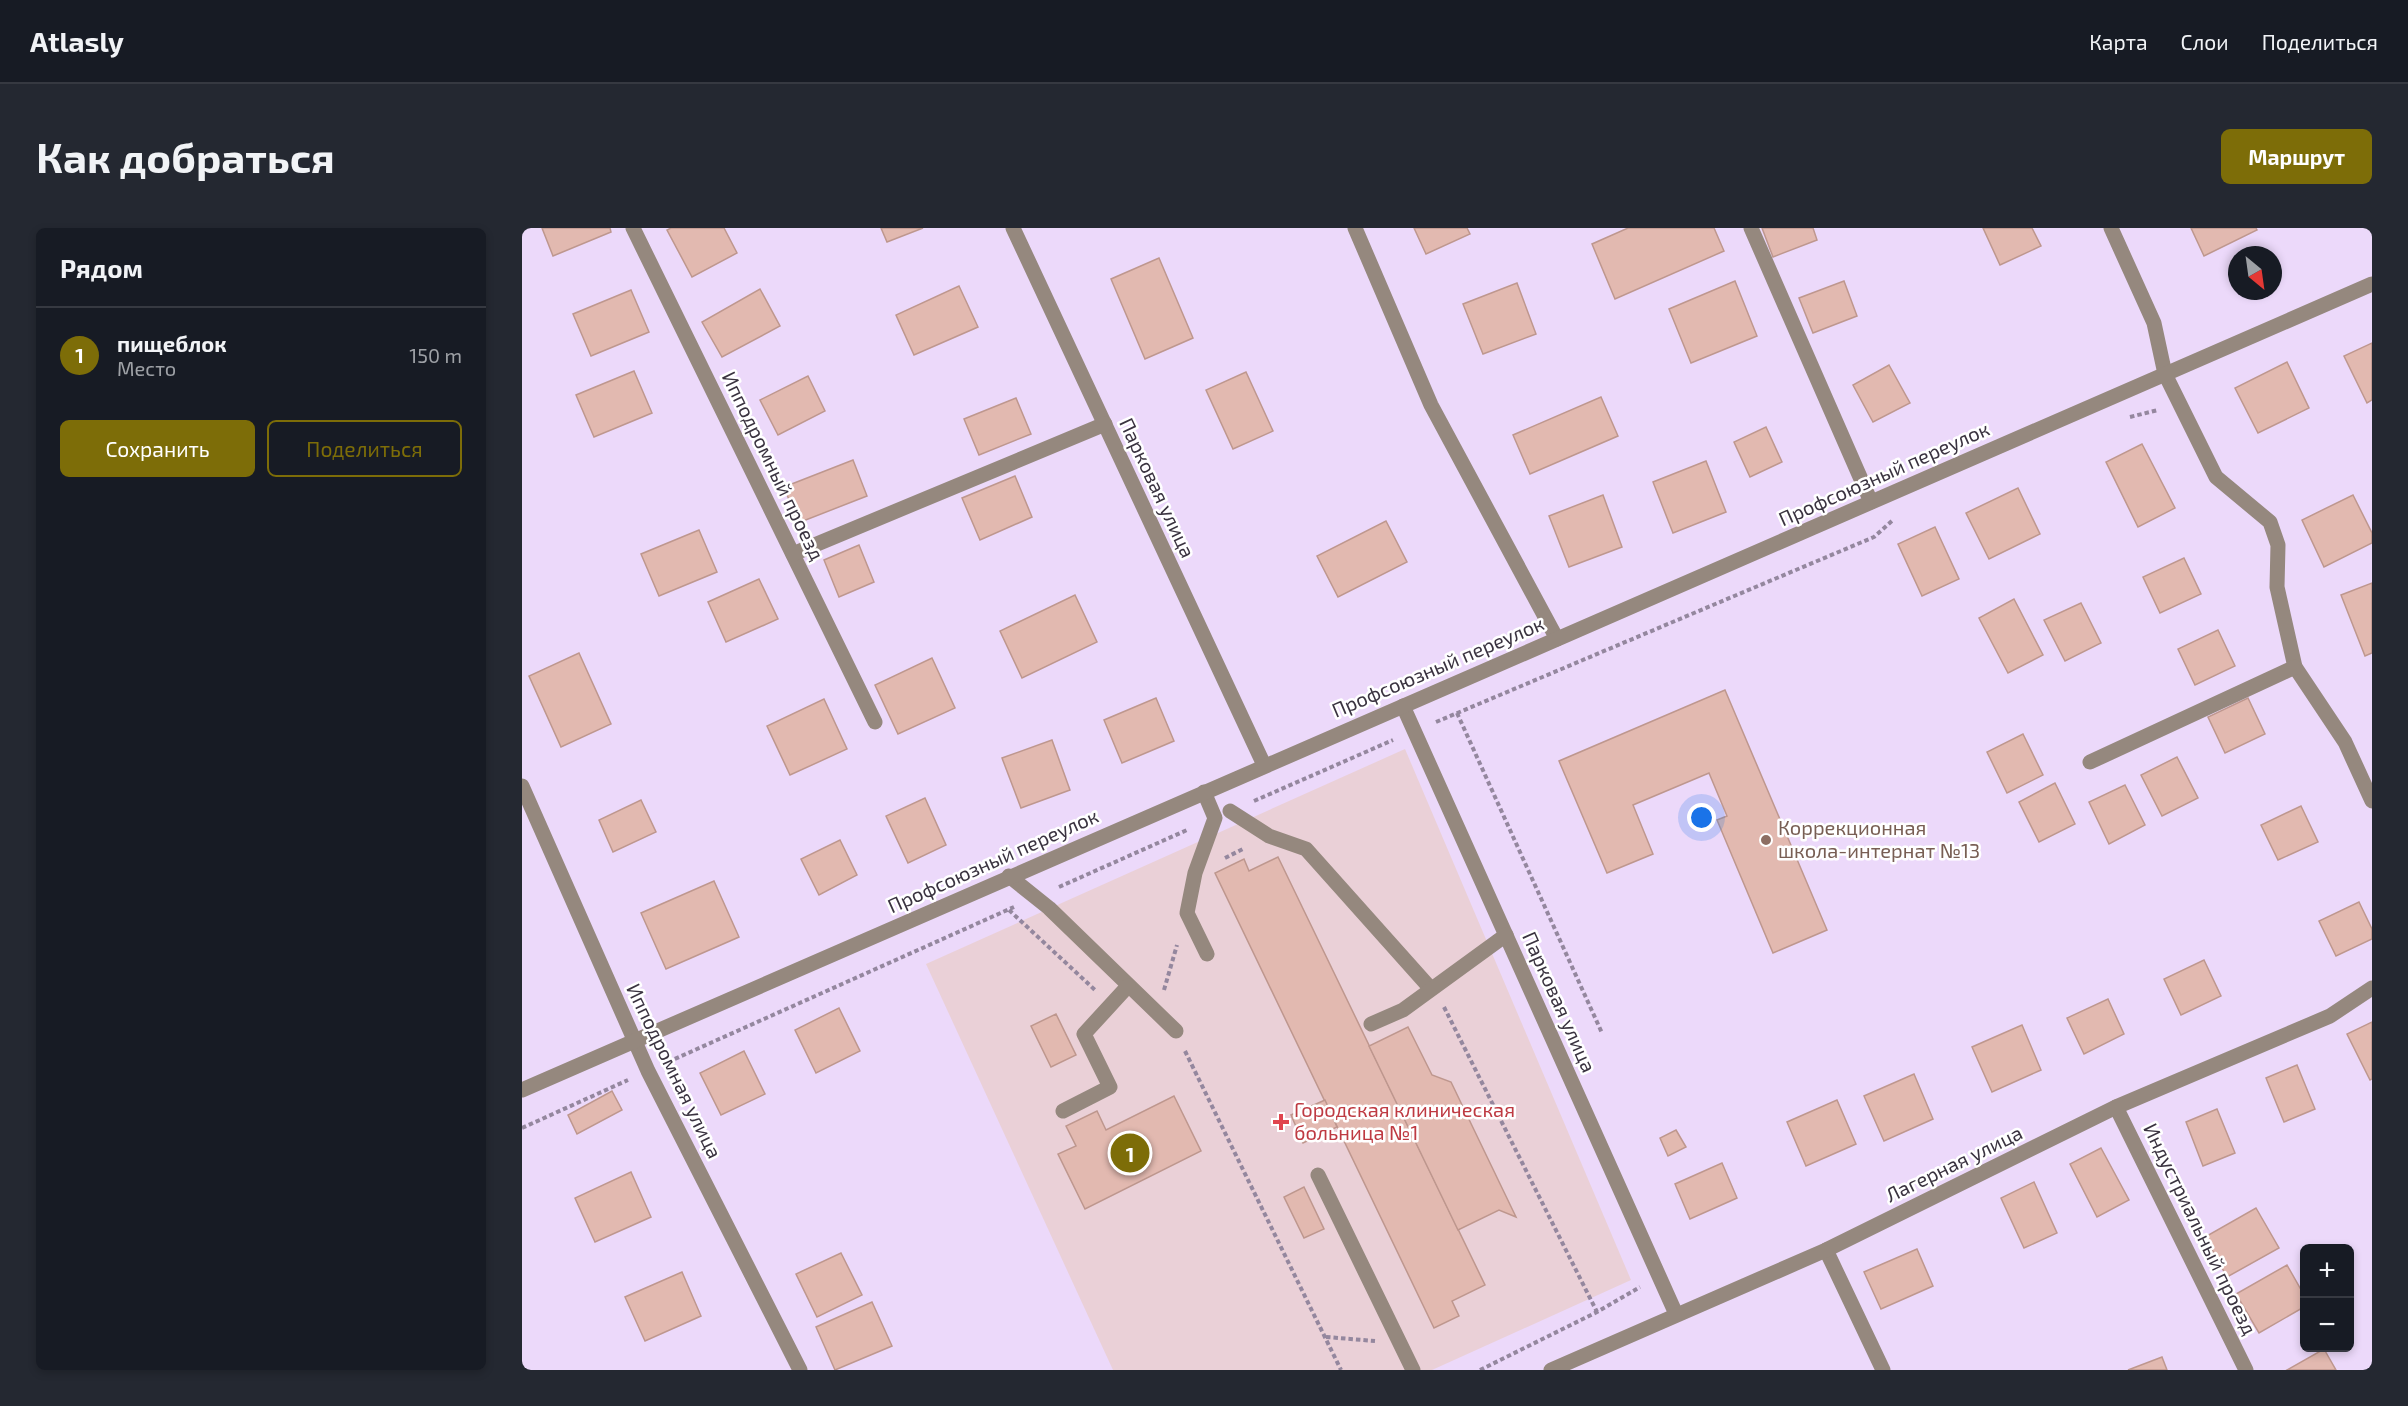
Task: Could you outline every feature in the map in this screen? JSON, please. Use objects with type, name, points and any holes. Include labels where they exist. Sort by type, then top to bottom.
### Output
[{"type":"street","name":"Ипподромный проезд","points":[[633,228],[875,722]]},
{"type":"street","name":"Парковая улица","points":[[1013,228],[1264,765]]},
{"type":"street","points":[[1355,228],[1431,405],[1557,639]]},
{"type":"street","points":[[1751,228],[1871,502]]},
{"type":"street","points":[[2111,228],[2154,323],[2165,374],[2216,477],[2270,522],[2278,545],[2277,587],[2295,666],[2345,742],[2372,801]]},
{"type":"street","name":"Профсоюзный переулок","points":[[522,1090],[2372,284]]},
{"type":"street","points":[[793,554],[1105,424]]},
{"type":"street","points":[[2090,762],[2295,666]]},
{"type":"street","name":"Парковая улица","points":[[1403,706],[1676,1314]]},
{"type":"street","name":"Ипподромная улица","points":[[522,786],[634,1040],[800,1370]]},
{"type":"street","points":[[1204,792],[1215,818],[1195,873],[1187,913],[1207,954]]},
{"type":"street","points":[[1230,811],[1269,836],[1306,849],[1431,989]]},
{"type":"street","points":[[1009,876],[1049,908],[1176,1032]]},
{"type":"street","points":[[1371,1024],[1403,1010],[1506,935]]},
{"type":"street","points":[[1063,1112],[1110,1087],[1084,1034],[1128,986]]},
{"type":"street","name":"Лагерная улица","points":[[1551,1370],[1826,1250],[2116,1107],[2330,1016],[2372,988]]},
{"type":"street","name":"Индустриальный проезд","points":[[2116,1107],[2246,1370]]},
{"type":"street","points":[[1318,1175],[1413,1370]]},
{"type":"street","points":[[1826,1250],[1883,1370]]},
{"type":"path","points":[[1445,688],[1602,1033]]},
{"type":"path","points":[[1195,873],[1269,836]]},
{"type":"path","points":[[1157,1014],[1187,913]]},
{"type":"path","points":[[1431,989],[1441,1000],[1597,1312]]},
{"type":"path","points":[[1176,1032],[1341,1370]]},
{"type":"path","points":[[1480,1370],[1597,1312],[1659,1276]]},
{"type":"path","points":[[1325,1337],[1400,1344]]},
{"type":"shaded area","name":"Городская клиническая больница №1","points":[[1405,749],[1631,1280],[1432,1370],[1113,1370],[926,964]]},
{"type":"building","points":[[542,228],[610,228],[611,232],[553,256]]},
{"type":"building","points":[[671,228],[724,228],[737,253],[692,277],[667,230]]},
{"type":"building","points":[[881,228],[923,228],[887,242]]},
{"type":"building","points":[[1414,228],[1467,228],[1470,234],[1426,254]]},
{"type":"building","points":[[1628,228],[1714,228],[1724,251],[1615,299],[1592,244]]},
{"type":"building","points":[[1762,228],[1813,228],[1817,240],[1773,257]]},
{"type":"building","points":[[1983,228],[2032,228],[2041,246],[2000,265]]},
{"type":"building","points":[[2191,228],[2256,228],[2257,230],[2204,256]]},
{"type":"building","points":[[1159,258],[1193,338],[1145,359],[1111,279]]},
{"type":"building","points":[[1735,281],[1757,336],[1691,363],[1669,309]]},
{"type":"building","points":[[1844,281],[1857,316],[1813,333],[1799,298]]},
{"type":"building","points":[[1517,283],[1536,334],[1483,354],[1463,304]]},
{"type":"building","points":[[959,286],[978,327],[914,355],[896,315]]},
{"type":"building","points":[[760,289],[780,326],[722,357],[702,322]]},
{"type":"building","points":[[631,290],[649,332],[591,356],[573,314]]},
{"type":"building","points":[[2372,343],[2372,400],[2367,403],[2344,356]]},
{"type":"building","points":[[2287,362],[2309,408],[2258,433],[2235,388]]},
{"type":"building","points":[[1889,365],[1910,403],[1873,422],[1853,385]]},
{"type":"building","points":[[634,371],[652,413],[594,437],[576,395]]},
{"type":"building","points":[[1246,372],[1273,431],[1233,449],[1206,390]]},
{"type":"building","points":[[808,376],[825,411],[778,435],[760,400]]},
{"type":"building","points":[[1601,397],[1618,436],[1530,474],[1513,435]]},
{"type":"building","points":[[1016,398],[1031,434],[979,455],[964,419]]},
{"type":"building","points":[[1766,427],[1782,462],[1750,477],[1734,442]]},
{"type":"building","points":[[2142,444],[2175,508],[2138,527],[2106,462]]},
{"type":"building","points":[[853,460],[867,496],[798,523],[784,487]]},
{"type":"building","points":[[1706,461],[1726,512],[1673,533],[1653,482]]},
{"type":"building","points":[[1015,476],[1032,517],[980,540],[962,498]]},
{"type":"building","points":[[2018,488],[2040,534],[1989,559],[1966,513]]},
{"type":"building","points":[[1603,495],[1622,547],[1569,567],[1549,516]]},
{"type":"building","points":[[2353,495],[2372,533],[2372,543],[2324,567],[2302,520]]},
{"type":"building","points":[[1386,521],[1407,562],[1338,597],[1317,556]]},
{"type":"building","points":[[1935,527],[1959,579],[1922,596],[1898,544]]},
{"type":"building","points":[[699,530],[717,572],[659,596],[641,554]]},
{"type":"building","points":[[859,545],[874,582],[839,597],[824,560]]},
{"type":"building","points":[[2184,558],[2201,594],[2160,613],[2143,577]]},
{"type":"building","points":[[759,579],[778,619],[726,642],[708,602]]},
{"type":"building","points":[[2372,583],[2372,653],[2365,656],[2341,595]]},
{"type":"building","points":[[1075,595],[1097,642],[1022,678],[1000,631]]},
{"type":"building","points":[[2014,599],[2043,655],[2008,673],[1979,618]]},
{"type":"building","points":[[2081,603],[2101,643],[2065,661],[2044,620]]},
{"type":"building","points":[[2218,630],[2235,666],[2195,685],[2178,649]]},
{"type":"building","points":[[579,653],[611,724],[561,747],[529,676]]},
{"type":"building","points":[[932,658],[955,708],[898,734],[875,685]]},
{"type":"building","points":[[1725,690],[1827,930],[1773,953],[1717,820],[1727,816],[1709,773],[1633,805],[1653,854],[1607,873],[1559,761]]},
{"type":"building","points":[[1156,698],[1174,741],[1122,763],[1104,720]]},
{"type":"building","points":[[2248,698],[2265,734],[2225,753],[2208,717]]},
{"type":"building","points":[[824,699],[847,749],[790,775],[767,726]]},
{"type":"building","points":[[2023,734],[2043,775],[2007,793],[1987,752]]},
{"type":"building","points":[[1052,740],[1070,790],[1021,808],[1002,758]]},
{"type":"building","points":[[2177,757],[2198,798],[2162,816],[2141,775]]},
{"type":"building","points":[[2055,783],[2075,824],[2039,842],[2019,802]]},
{"type":"building","points":[[2125,785],[2145,825],[2109,844],[2089,802]]},
{"type":"building","points":[[925,798],[946,845],[908,863],[886,816]]},
{"type":"building","points":[[641,800],[656,832],[613,852],[599,820]]},
{"type":"building","points":[[2301,806],[2318,842],[2278,860],[2261,825]]},
{"type":"building","points":[[840,840],[857,875],[819,895],[801,859]]},
{"type":"building","points":[[1278,857],[1485,1285],[1452,1301],[1459,1316],[1434,1328],[1215,873],[1244,859],[1249,871]]},
{"type":"building","points":[[714,881],[739,937],[666,969],[641,913]]},
{"type":"building","points":[[2359,902],[2372,929],[2372,939],[2336,956],[2319,921]]},
{"type":"building","points":[[2204,960],[2221,996],[2181,1015],[2164,979]]},
{"type":"building","points":[[2108,999],[2124,1034],[2084,1054],[2067,1018]]},
{"type":"building","points":[[839,1008],[860,1051],[816,1073],[795,1030]]},
{"type":"building","points":[[1056,1014],[1076,1055],[1051,1067],[1031,1026]]},
{"type":"building","points":[[2372,1022],[2372,1079],[2370,1080],[2347,1034]]},
{"type":"building","points":[[2022,1025],[2041,1070],[1992,1092],[1972,1047]]},
{"type":"building","points":[[1408,1027],[1432,1075],[1451,1082],[1516,1217],[1499,1210],[1458,1230],[1369,1046]]},
{"type":"building","points":[[744,1051],[765,1094],[721,1115],[700,1073]]},
{"type":"building","points":[[2297,1065],[2315,1109],[2284,1122],[2266,1078]]},
{"type":"building","points":[[1914,1074],[1933,1119],[1884,1141],[1864,1096]]},
{"type":"building","points":[[612,1091],[622,1110],[577,1134],[568,1115]]},
{"type":"building","points":[[1174,1096],[1201,1151],[1085,1209],[1058,1154],[1076,1146],[1066,1126],[1097,1111],[1106,1130]]},
{"type":"building","points":[[1325,1100],[1337,1127],[1303,1143],[1291,1115]]},
{"type":"building","points":[[1837,1100],[1856,1144],[1806,1166],[1787,1122]]},
{"type":"building","points":[[2217,1109],[2235,1153],[2203,1166],[2186,1122]]},
{"type":"building","points":[[1676,1130],[1686,1147],[1668,1156],[1660,1138]]},
{"type":"building","points":[[2101,1148],[2129,1200],[2097,1217],[2070,1164]]},
{"type":"building","points":[[1722,1163],[1737,1198],[1690,1219],[1675,1184]]},
{"type":"building","points":[[631,1172],[651,1217],[595,1242],[575,1198]]},
{"type":"building","points":[[2034,1182],[2057,1233],[2024,1248],[2001,1198]]},
{"type":"building","points":[[1304,1187],[1324,1229],[1304,1238],[1284,1197]]},
{"type":"building","points":[[2256,1208],[2279,1248],[2227,1277],[2205,1237]]},
{"type":"building","points":[[1917,1249],[1933,1286],[1881,1309],[1864,1272]]},
{"type":"building","points":[[841,1253],[862,1295],[817,1317],[796,1274]]},
{"type":"building","points":[[2287,1265],[2300,1288],[2300,1309],[2259,1333],[2236,1294]]},
{"type":"building","points":[[682,1272],[701,1316],[645,1341],[625,1297]]},
{"type":"building","points":[[872,1302],[892,1346],[835,1370],[816,1327]]},
{"type":"building","points":[[2319,1352],[2326,1352],[2336,1370],[2287,1370]]},
{"type":"building","points":[[2162,1357],[2167,1370],[2128,1370]]},
{"type":"place","name":"Коррекционная школа-интернат №13","points":[[1766,840]]},
{"type":"place","name":"Городская клиническая больница №1","points":[[1281,1122]]},
{"type":"place","name":"пищеблок","points":[[1130,1153]]}]
